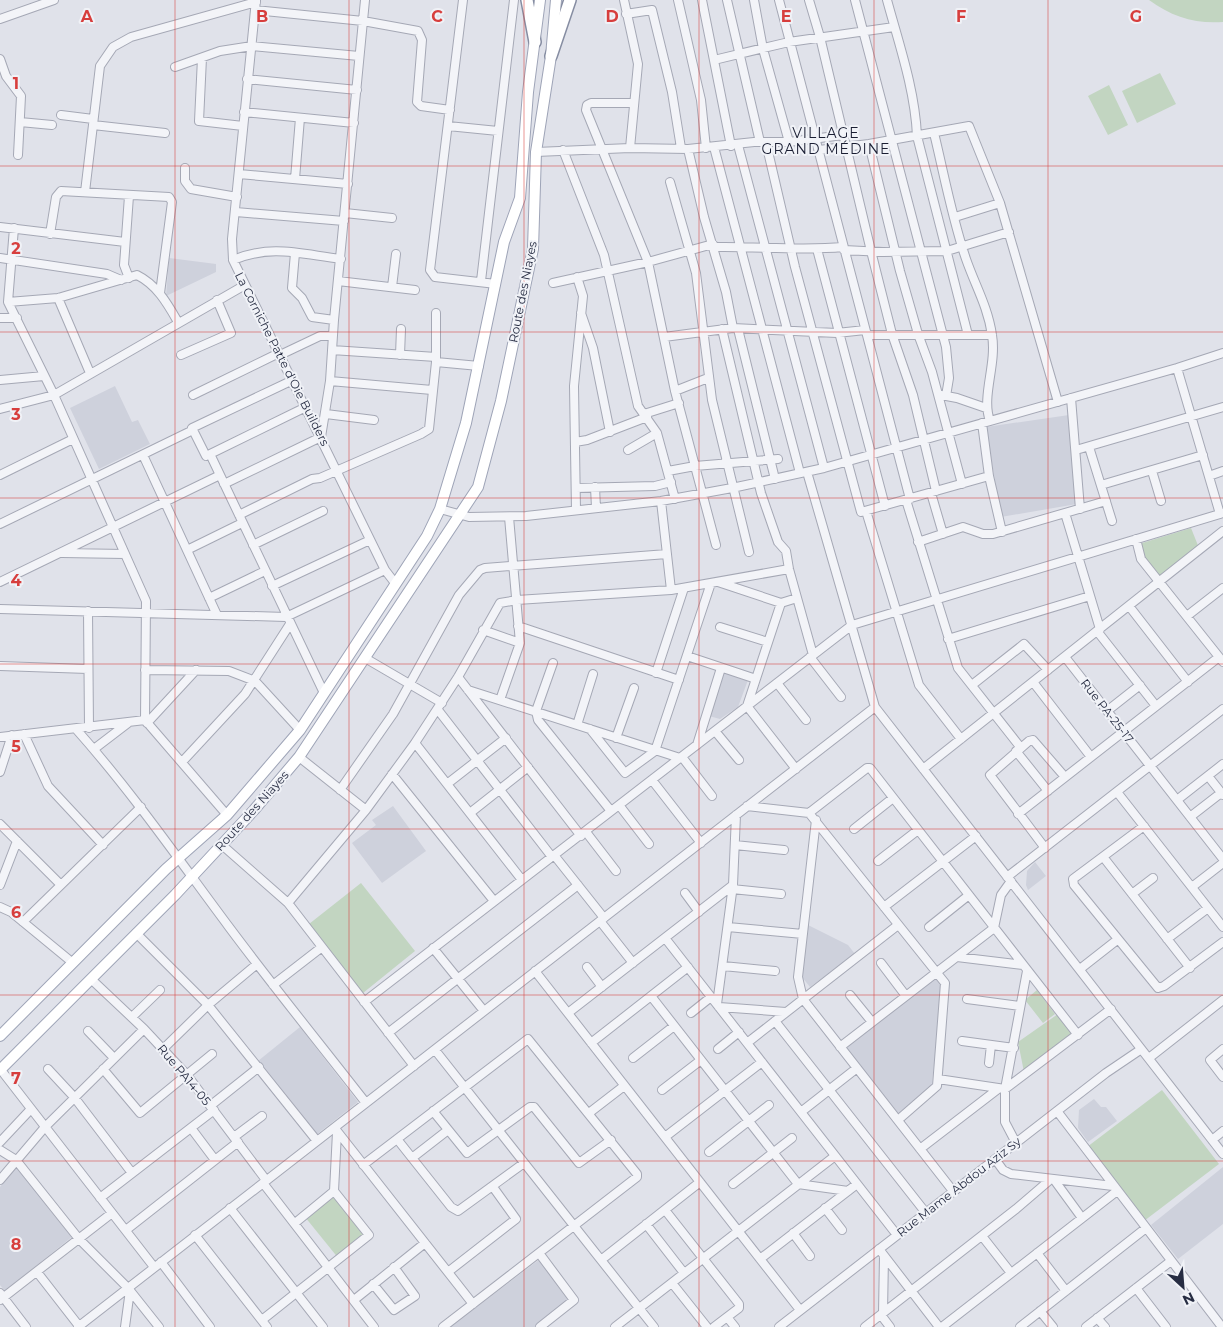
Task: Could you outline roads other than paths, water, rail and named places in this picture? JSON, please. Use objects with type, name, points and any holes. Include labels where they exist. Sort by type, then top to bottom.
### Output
[{"type":"highway","points":[[527,0],[535,42]]},
{"type":"highway","points":[[551,56],[570,0]]},
{"type":"main road","name":"Route des Niayes","points":[[0,1036],[179,858],[228,815],[300,730],[427,536],[440,509],[466,423],[504,242],[520,198],[540,0]]},
{"type":"main road","name":"Route des Niayes","points":[[0,1070],[192,877],[299,757],[478,487],[484,469],[534,249],[536,152],[551,56],[556,0]]},
{"type":"street","points":[[0,19],[54,0]]},
{"type":"street","points":[[224,484],[321,437],[330,381],[334,320],[365,0]]},
{"type":"street","points":[[463,0],[430,270],[435,277],[496,284]]},
{"type":"street","points":[[481,281],[514,0]]},
{"type":"street","points":[[624,0],[637,55],[630,148]]},
{"type":"street","points":[[678,0],[701,100],[706,148]]},
{"type":"street","points":[[702,0],[714,60],[735,146],[765,246],[824,468]]},
{"type":"street","points":[[727,0],[739,55],[861,512],[989,476]]},
{"type":"street","points":[[754,0],[763,49],[788,142]]},
{"type":"street","points":[[779,0],[896,446],[918,542],[948,639],[958,668],[993,713],[1048,791]]},
{"type":"street","points":[[809,0],[820,36],[892,334],[913,395],[943,534]]},
{"type":"street","points":[[855,0],[944,335],[949,363],[949,387],[946,396]]},
{"type":"street","points":[[887,0],[915,110],[917,136],[968,335]]},
{"type":"street","points":[[85,192],[100,66],[113,47],[131,38],[255,4],[418,31],[422,40],[417,102],[421,106],[450,110]]},
{"type":"street","name":"La Corniche Patte d'Oie Builders","points":[[255,4],[232,239],[233,260],[385,570],[395,583]]},
{"type":"street","points":[[626,14],[652,10],[684,149],[714,246],[735,329],[774,459],[775,479]]},
{"type":"street","points":[[714,60],[820,36],[894,27]]},
{"type":"street","points":[[175,67],[233,48],[252,46],[360,56]]},
{"type":"street","points":[[202,58],[199,121],[243,126]]},
{"type":"street","points":[[0,59],[2,70],[22,96],[18,155]]},
{"type":"street","points":[[247,79],[357,90]]},
{"type":"street","points":[[634,103],[616,101],[587,105],[586,110],[648,262],[675,391],[716,544]]},
{"type":"street","points":[[244,112],[354,123]]},
{"type":"street","points":[[60,116],[165,133]]},
{"type":"street","points":[[295,179],[300,118]]},
{"type":"street","points":[[20,122],[52,125]]},
{"type":"street","points":[[448,126],[498,131]]},
{"type":"street","points":[[819,150],[846,148],[969,126],[1000,203],[1058,402]]},
{"type":"street","points":[[934,133],[962,246],[982,297],[992,335],[993,368],[986,408],[986,422],[989,476],[1002,532]]},
{"type":"street","points":[[536,152],[630,148],[706,148],[788,142],[843,135]]},
{"type":"street","points":[[869,144],[918,334],[932,372],[962,484]]},
{"type":"street","points":[[714,147],[762,329],[803,473],[852,625],[875,707],[1111,1009],[1140,1050],[1149,1058],[1223,1154]]},
{"type":"street","points":[[563,150],[608,269],[638,406],[657,433],[675,498]]},
{"type":"street","points":[[185,168],[185,181],[192,189],[237,197]]},
{"type":"street","points":[[239,174],[348,184]]},
{"type":"street","points":[[670,182],[696,272],[708,378],[726,464],[749,552]]},
{"type":"street","points":[[50,234],[58,193],[85,192],[169,197],[172,202],[160,293]]},
{"type":"street","points":[[125,279],[125,242],[129,196]]},
{"type":"street","points":[[955,217],[1000,203]]},
{"type":"street","points":[[236,212],[392,218]]},
{"type":"street","points":[[0,227],[125,242]]},
{"type":"street","points":[[14,228],[8,302],[54,395],[146,601],[146,721],[228,815]]},
{"type":"street","points":[[553,283],[714,246],[844,248],[896,252],[947,251],[1009,232]]},
{"type":"street","points":[[817,249],[837,333],[885,506]]},
{"type":"street","points":[[233,260],[262,250],[341,259]]},
{"type":"street","points":[[295,253],[292,288],[302,298],[309,315],[334,320]]},
{"type":"street","points":[[392,287],[396,254]]},
{"type":"street","points":[[0,258],[107,274],[125,279]]},
{"type":"street","points":[[8,302],[58,298],[137,275],[148,280],[160,293],[178,322]]},
{"type":"street","points":[[576,510],[574,386],[583,296],[577,277]]},
{"type":"street","points":[[338,281],[415,290]]},
{"type":"street","points":[[0,409],[54,395],[245,285]]},
{"type":"street","points":[[58,298],[90,373]]},
{"type":"street","points":[[181,355],[231,333],[217,300]]},
{"type":"street","points":[[581,312],[593,348],[610,432]]},
{"type":"street","points":[[238,515],[312,479],[320,478],[421,434],[429,428],[436,360],[436,313]]},
{"type":"street","points":[[0,318],[16,318]]},
{"type":"street","points":[[400,355],[401,329]]},
{"type":"street","points":[[664,337],[722,329],[992,335]]},
{"type":"street","points":[[722,329],[758,483],[778,542],[786,551],[812,656],[841,697]]},
{"type":"street","points":[[193,395],[320,336],[333,336]]},
{"type":"street","points":[[332,350],[400,355],[478,366]]},
{"type":"street","points":[[440,509],[459,516],[509,517],[661,501],[758,483],[824,468],[896,446],[1177,368],[1223,352]]},
{"type":"street","points":[[364,1002],[852,625],[1222,513],[1177,368]]},
{"type":"street","points":[[0,380],[44,376]]},
{"type":"street","points":[[675,391],[708,378]]},
{"type":"street","points":[[1,520],[92,480],[193,430],[192,428],[293,380]]},
{"type":"street","points":[[330,381],[432,390]]},
{"type":"street","points":[[937,395],[986,408]]},
{"type":"street","points":[[1071,398],[1080,508]]},
{"type":"street","points":[[575,442],[610,432],[679,403]]},
{"type":"street","points":[[193,430],[206,456],[306,407]]},
{"type":"street","points":[[1076,450],[1223,407]]},
{"type":"street","points":[[326,414],[374,420]]},
{"type":"street","points":[[628,450],[657,433]]},
{"type":"street","points":[[0,473],[73,439]]},
{"type":"street","points":[[1089,446],[1112,520]]},
{"type":"street","points":[[210,454],[324,693]]},
{"type":"street","points":[[143,455],[217,615]]},
{"type":"street","points":[[1101,485],[1203,456]]},
{"type":"street","points":[[668,472],[695,466],[774,459]]},
{"type":"street","points":[[1152,470],[1162,501]]},
{"type":"street","points":[[1209,476],[1223,471]]},
{"type":"street","points":[[0,582],[220,475]]},
{"type":"street","points":[[576,488],[655,486],[671,482]]},
{"type":"street","points":[[595,487],[596,508]]},
{"type":"street","points":[[661,501],[671,590]]},
{"type":"street","points":[[918,542],[963,528],[983,534],[1002,532],[1106,501]]},
{"type":"street","points":[[253,545],[323,511]]},
{"type":"street","points":[[866,511],[919,685],[961,739]]},
{"type":"street","points":[[1065,513],[1099,630],[1156,706]]},
{"type":"street","points":[[500,700],[520,642],[509,517]]},
{"type":"street","points":[[187,550],[242,523]]},
{"type":"street","points":[[923,769],[1223,531]]},
{"type":"street","points":[[1018,814],[1156,706],[1221,660],[1141,559],[1136,539]]},
{"type":"street","points":[[272,586],[370,540]]},
{"type":"street","points":[[59,553],[125,554]]},
{"type":"street","points":[[340,790],[393,714],[460,595],[476,574],[485,568],[667,554]]},
{"type":"street","points":[[288,904],[366,810],[415,743],[458,677],[500,603],[517,600],[671,590],[789,568]]},
{"type":"street","points":[[0,609],[217,615],[288,620],[385,570]]},
{"type":"street","points":[[209,598],[265,571]]},
{"type":"street","points":[[713,582],[781,603],[797,598]]},
{"type":"street","points":[[590,729],[625,773],[655,751],[713,582]]},
{"type":"street","points":[[656,673],[684,588]]},
{"type":"street","points":[[1187,616],[1222,591]]},
{"type":"street","points":[[948,639],[1090,596]]},
{"type":"street","points":[[747,706],[781,603]]},
{"type":"street","points":[[1129,606],[1188,682]]},
{"type":"street","points":[[88,611],[88,728]]},
{"type":"street","points":[[182,762],[255,681],[288,620]]},
{"type":"street","points":[[518,626],[679,680]]},
{"type":"street","points":[[720,627],[768,642]]},
{"type":"street","points":[[483,630],[520,642]]},
{"type":"street","points":[[972,686],[1024,644],[1048,670]]},
{"type":"street","points":[[687,656],[756,679]]},
{"type":"street","name":"Rue PA-25-17","points":[[1065,657],[1223,861]]},
{"type":"street","points":[[366,658],[410,684],[440,706],[500,790],[578,885],[633,963]]},
{"type":"street","points":[[554,663],[536,711],[538,720],[611,812]]},
{"type":"street","points":[[0,666],[88,669]]},
{"type":"street","points":[[697,745],[721,668]]},
{"type":"street","points":[[145,670],[229,671],[255,681],[300,730]]},
{"type":"street","points":[[0,737],[146,721],[196,670]]},
{"type":"street","points":[[577,725],[593,674]]},
{"type":"street","points":[[458,677],[528,767],[616,871]]},
{"type":"street","points":[[1033,682],[1091,757]]},
{"type":"street","points":[[777,683],[806,720]]},
{"type":"street","points":[[1107,711],[1140,685]]},
{"type":"street","points":[[616,738],[634,688]]},
{"type":"street","points":[[468,690],[655,751],[681,757],[712,796]]},
{"type":"street","points":[[747,706],[796,769]]},
{"type":"street","points":[[37,1272],[78,1326],[129,1289],[316,1141],[335,1130],[366,1102],[875,707]]},
{"type":"street","points":[[840,1047],[994,928],[1000,895],[1009,879],[1045,848],[1223,709]]},
{"type":"street","points":[[94,749],[129,722]]},
{"type":"street","points":[[76,729],[141,807],[256,964],[366,1102]]},
{"type":"street","points":[[715,731],[738,760]]},
{"type":"street","points":[[24,734],[48,786],[103,845]]},
{"type":"street","points":[[0,772],[12,735]]},
{"type":"street","points":[[447,784],[506,738]]},
{"type":"street","points":[[1045,848],[991,778],[991,772],[1029,741],[1036,741],[1066,777]]},
{"type":"street","points":[[415,743],[522,880]]},
{"type":"street","points":[[299,757],[366,810]]},
{"type":"street","points":[[1177,800],[1223,764]]},
{"type":"street","points":[[470,813],[528,767]]},
{"type":"street","points":[[809,813],[869,767],[1078,1035]]},
{"type":"street","points":[[392,774],[494,901]]},
{"type":"street","points":[[1190,817],[1222,794],[1208,776]]},
{"type":"street","points":[[652,780],[701,843]]},
{"type":"street","points":[[1117,792],[1223,927]]},
{"type":"street","points":[[854,829],[893,798]]},
{"type":"street","points":[[618,805],[649,844]]},
{"type":"street","points":[[747,806],[809,813],[946,986],[936,1089],[898,1120]]},
{"type":"street","points":[[23,922],[141,807]]},
{"type":"street","points":[[718,1006],[733,887],[736,815]]},
{"type":"street","points":[[816,820],[798,977],[803,999],[953,1192]]},
{"type":"street","points":[[0,824],[61,886]]},
{"type":"street","points":[[1144,826],[1073,882],[1117,940],[1158,988],[1190,968],[1223,942]]},
{"type":"street","points":[[878,861],[918,830]]},
{"type":"street","points":[[884,907],[976,836]]},
{"type":"street","points":[[0,886],[17,841]]},
{"type":"street","points":[[222,845],[288,904],[414,1066]]},
{"type":"street","points":[[735,845],[784,850]]},
{"type":"street","points":[[1104,858],[1190,968]]},
{"type":"street","points":[[1192,887],[1223,861]]},
{"type":"street","points":[[1132,894],[1153,878]]},
{"type":"street","points":[[388,1032],[578,885]]},
{"type":"street","points":[[568,1013],[733,887],[781,894]]},
{"type":"street","points":[[685,893],[699,912]]},
{"type":"street","points":[[929,927],[969,896]]},
{"type":"street","points":[[0,907],[23,922],[73,963]]},
{"type":"street","points":[[1167,939],[1208,908]]},
{"type":"street","points":[[747,1042],[898,925]]},
{"type":"street","points":[[728,927],[803,934]]},
{"type":"street","points":[[136,933],[208,1005],[316,1141]]},
{"type":"street","points":[[665,938],[897,1235]]},
{"type":"street","points":[[1080,969],[1117,940]]},
{"type":"street","points":[[273,985],[322,947]]},
{"type":"street","points":[[434,948],[484,1011]]},
{"type":"street","points":[[957,956],[1025,968]]},
{"type":"street","points":[[881,963],[906,996]]},
{"type":"street","points":[[163,1049],[208,1005],[256,964]]},
{"type":"street","points":[[723,966],[775,971]]},
{"type":"street","points":[[586,968],[602,987]]},
{"type":"street","points":[[591,1043],[688,968]]},
{"type":"street","points":[[1016,1143],[1005,1122],[1002,1089],[1014,1048],[1025,968]]},
{"type":"street","points":[[535,971],[800,1310]]},
{"type":"street","name":"Rue PA14-05","points":[[91,978],[144,1029],[186,1075],[374,1327]]},
{"type":"street","points":[[132,1018],[160,990]]},
{"type":"street","points":[[850,995],[872,1022]]},
{"type":"street","points":[[651,996],[798,1184],[848,1191]]},
{"type":"street","points":[[691,1013],[712,997]]},
{"type":"street","points":[[967,999],[1020,1006]]},
{"type":"street","points":[[1149,1058],[1223,1000]]},
{"type":"street","points":[[718,1006],[786,1012]]},
{"type":"street","points":[[920,1149],[1111,1009]]},
{"type":"street","points":[[775,1021],[926,1213]]},
{"type":"street","points":[[633,1058],[674,1026]]},
{"type":"street","points":[[0,1180],[45,1127],[144,1029]]},
{"type":"street","points":[[88,1031],[114,1058]]},
{"type":"street","points":[[718,1049],[739,1032]]},
{"type":"street","points":[[363,1165],[528,1039],[637,1174],[637,1177],[443,1327]]},
{"type":"street","points":[[962,1041],[1014,1048]]},
{"type":"street","points":[[989,1063],[992,1045]]},
{"type":"street","points":[[1223,1049],[1210,1060],[1223,1077]]},
{"type":"street","points":[[435,1050],[654,1327]]},
{"type":"street","name":"Rue Mame Abdou Aziz Sy","points":[[779,1327],[881,1253],[897,1235],[1057,1111],[1140,1050]]},
{"type":"street","points":[[103,1069],[140,1113],[212,1054]]},
{"type":"street","points":[[662,1090],[701,1060]]},
{"type":"street","points":[[665,1137],[762,1062]]},
{"type":"street","points":[[100,1198],[191,1128],[259,1067]]},
{"type":"street","points":[[801,1112],[857,1068]]},
{"type":"street","points":[[48,1069],[74,1097],[132,1173]]},
{"type":"street","points":[[0,1070],[112,1213],[210,1327]]},
{"type":"street","points":[[938,1079],[1002,1089]]},
{"type":"street","points":[[589,1113],[624,1086]]},
{"type":"street","points":[[709,1152],[769,1105]]},
{"type":"street","points":[[433,1111],[468,1153],[532,1106],[579,1163],[610,1140]]},
{"type":"street","points":[[0,1142],[31,1109]]},
{"type":"street","points":[[1057,1111],[1222,1327]]},
{"type":"street","points":[[126,1230],[215,1160],[262,1116]]},
{"type":"street","points":[[191,1128],[215,1160]]},
{"type":"street","points":[[335,1130],[473,1304]]},
{"type":"street","points":[[195,1235],[264,1324],[296,1293],[369,1235],[334,1192],[335,1130]]},
{"type":"street","points":[[412,1158],[448,1130]]},
{"type":"street","points":[[1212,1140],[1223,1131]]},
{"type":"street","points":[[733,1184],[792,1138]]},
{"type":"street","points":[[397,1139],[454,1210],[461,1210],[524,1163]]},
{"type":"street","points":[[0,1150],[16,1160],[79,1239],[129,1289],[159,1327]]},
{"type":"street","points":[[615,1327],[835,1156]]},
{"type":"street","points":[[995,1159],[1003,1170],[1011,1174],[1115,1188]]},
{"type":"street","points":[[1053,1180],[1082,1218]]},
{"type":"street","points":[[865,1327],[1053,1180]]},
{"type":"street","points":[[601,1260],[700,1182]]},
{"type":"street","points":[[760,1259],[857,1184]]},
{"type":"street","points":[[448,1272],[516,1219],[493,1187]]},
{"type":"street","points":[[881,1253],[941,1327],[1082,1218],[1115,1188]]},
{"type":"street","points":[[295,1223],[334,1192]]},
{"type":"street","points":[[230,1208],[323,1327]]},
{"type":"street","points":[[825,1208],[842,1230]]},
{"type":"street","points":[[665,1210],[738,1304],[739,1308],[714,1327]]},
{"type":"street","points":[[26,1327],[1,1297],[37,1272],[112,1213]]},
{"type":"street","points":[[646,1224],[684,1273]]},
{"type":"street","points":[[1020,1327],[1146,1228]]},
{"type":"street","points":[[793,1234],[810,1256]]},
{"type":"street","points":[[982,1236],[1011,1273]]},
{"type":"street","points":[[354,1300],[425,1243]]},
{"type":"street","points":[[539,1253],[574,1300],[540,1327]]},
{"type":"street","points":[[881,1253],[882,1314],[890,1327]]},
{"type":"street","points":[[1037,1253],[1066,1291]]},
{"type":"street","points":[[1086,1327],[1171,1261]]},
{"type":"street","points":[[373,1284],[394,1310],[415,1296],[394,1267]]},
{"type":"street","points":[[672,1283],[707,1327]]},
{"type":"street","points":[[1136,1288],[1166,1327]]},
{"type":"street","points":[[125,1327],[129,1289]]},
{"type":"street","points":[[1040,1311],[1053,1327]]},
{"type":"street","points":[[727,1317],[735,1327]]},
{"type":"street","points":[[1098,1318],[1105,1327]]},
{"type":"district","name":"VILLAGE GRAND MÉDINE","points":[[826,142]]}]
